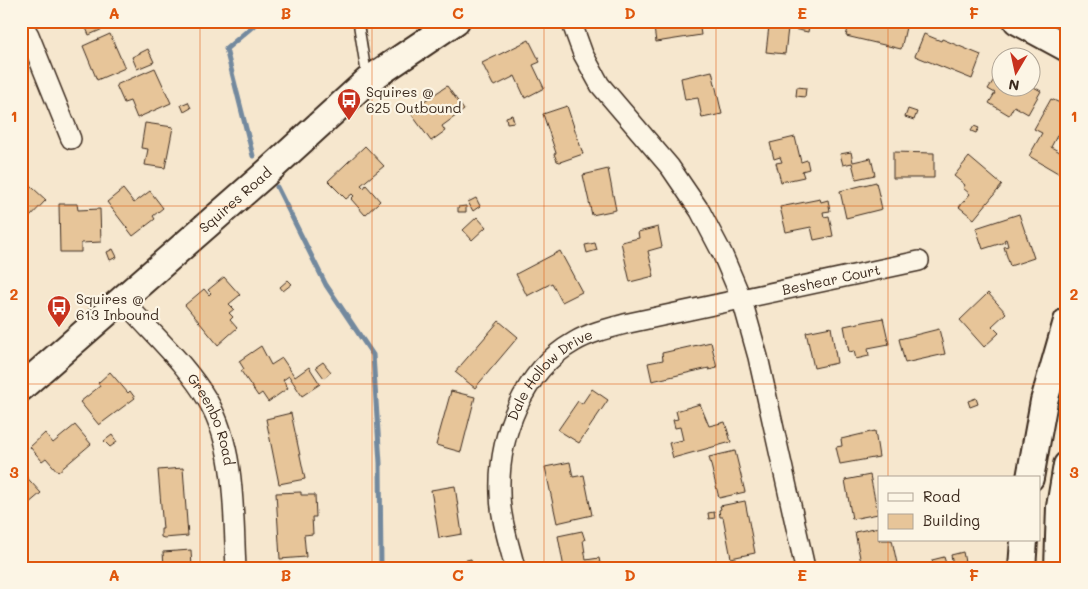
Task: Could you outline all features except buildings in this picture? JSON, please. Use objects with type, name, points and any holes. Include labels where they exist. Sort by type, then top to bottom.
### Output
[{"type":"street","name":"Squires Road","points":[[21,388],[263,176],[367,81],[456,21]]},
{"type":"street","points":[[570,21],[583,54],[600,85],[670,167],[700,211],[722,253],[742,300],[760,365],[805,568]]},
{"type":"street","points":[[1017,21],[1067,48]]},
{"type":"street","points":[[21,22],[29,35],[72,139]]},
{"type":"street","name":"Beshear Court","points":[[742,300],[919,261]]},
{"type":"street","name":"Greenbo Road","points":[[122,299],[197,383],[216,418],[226,451],[230,478],[236,568]]},
{"type":"street","name":"Dale Hollow Drive","points":[[515,568],[500,494],[502,458],[508,429],[520,400],[536,376],[574,342],[599,331],[742,300]]},
{"type":"street","points":[[1030,476],[1044,401],[1067,321]]},
{"type":"street","points":[[1058,568],[1060,507],[1067,465]]},
{"type":"street","points":[[1022,568],[1024,542]]},
{"type":"lane","points":[[358,21],[367,81]]},
{"type":"waterway","points":[[253,156],[226,49],[259,21]]},
{"type":"waterway","points":[[277,187],[326,285],[373,355],[380,463],[381,568]]},
{"type":"place","name":"Squires @ 625 Outbound","points":[[349,121]]},
{"type":"place","name":"Squires @ 613 Inbound","points":[[59,328]]}]
